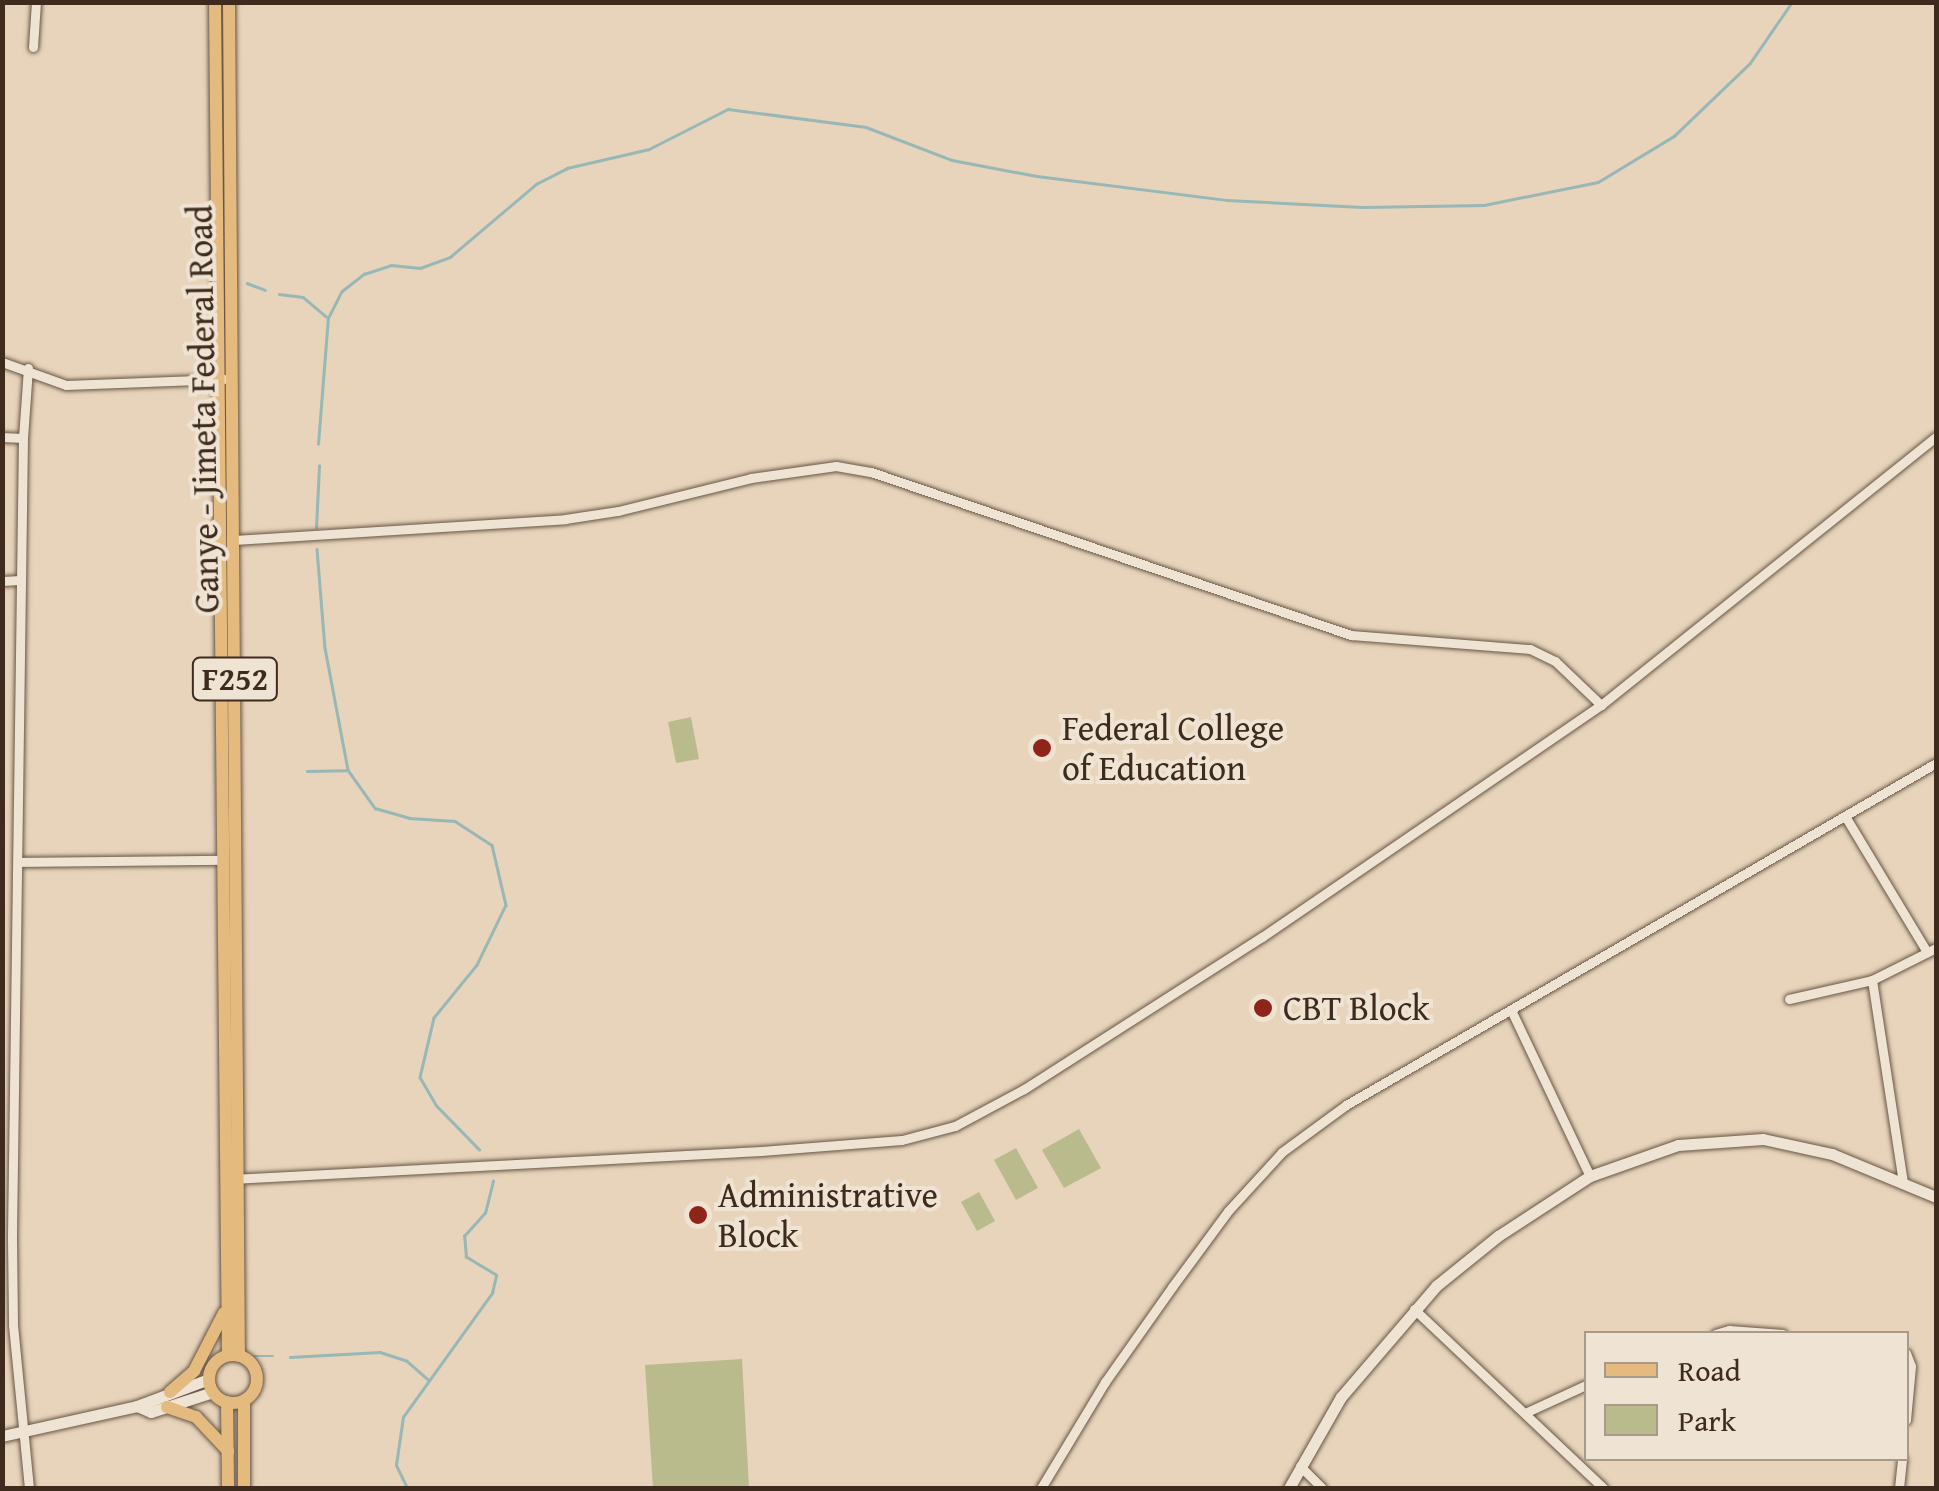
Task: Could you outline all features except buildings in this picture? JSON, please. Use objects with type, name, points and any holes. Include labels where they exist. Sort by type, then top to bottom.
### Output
[{"type":"main road","name":"Ganye - Jimeta Federal Road","points":[[215,2],[234,540],[234,1355]]},
{"type":"main road","name":"Ganye - Jimeta Federal Road","points":[[229,2],[223,860],[232,1179],[227,1306],[234,1355]]},
{"type":"main road","points":[[1289,1488],[1341,1397],[1414,1309],[1498,1236],[1590,1176],[1678,1145],[1749,1139],[1832,1154],[1936,1198]]},
{"type":"main road","points":[[170,1392],[194,1371],[227,1306]]},
{"type":"main road","points":[[211,1386],[214,1365],[234,1355],[250,1361],[258,1376],[256,1388],[244,1400],[227,1402]]},
{"type":"main road","points":[[137,1406],[151,1412],[211,1386]]},
{"type":"main road","points":[[2,1436],[137,1406],[170,1392],[211,1386]]},
{"type":"main road","points":[[211,1386],[227,1402],[228,1488]]},
{"type":"main road","points":[[244,1400],[244,1488]]},
{"type":"main road","points":[[167,1407],[196,1417],[228,1451]]},
{"type":"street","points":[[33,47],[36,2]]},
{"type":"street","points":[[2,362],[28,368],[43,379],[66,386],[226,379]]},
{"type":"street","points":[[28,368],[22,438],[18,862],[8,1110],[13,1325],[29,1488]]},
{"type":"street","points":[[232,1179],[761,1151],[902,1140],[955,1126],[1024,1089],[1262,937],[1601,705],[1936,437]]},
{"type":"street","points":[[2,438],[22,438]]},
{"type":"street","points":[[234,540],[566,519],[618,511],[751,478],[836,466],[871,472],[1351,635],[1436,638],[1530,649],[1556,661],[1601,705]]},
{"type":"street","points":[[2,581],[20,580]]},
{"type":"street","points":[[1041,1488],[1105,1382],[1172,1287],[1228,1210],[1282,1152],[1346,1105],[1936,763]]},
{"type":"street","points":[[1789,999],[1872,980],[1932,950],[1845,816]]},
{"type":"street","points":[[18,862],[223,860]]},
{"type":"street","points":[[1872,980],[1903,1182]]},
{"type":"street","points":[[1511,1010],[1590,1176]]},
{"type":"street","points":[[1414,1309],[1603,1488]]},
{"type":"street","points":[[1909,1361],[1909,1388]]},
{"type":"street","points":[[1527,1412],[1584,1386]]},
{"type":"street","points":[[1899,1488],[1902,1461]]},
{"type":"street","points":[[1300,1466],[1322,1488]]},
{"type":"green space","points":[[691,717],[699,759],[676,763],[668,722]]},
{"type":"green space","points":[[1079,1129],[1101,1168],[1064,1188],[1042,1150]]},
{"type":"green space","points":[[1016,1148],[1038,1188],[1016,1200],[994,1160]]},
{"type":"green space","points":[[979,1192],[995,1221],[977,1231],[961,1202]]},
{"type":"green space","points":[[742,1359],[749,1488],[653,1488],[645,1365]]},
{"type":"waterway","points":[[318,444],[328,318],[342,291],[364,274],[391,265],[420,268],[450,257],[536,184],[567,168],[649,149],[728,109],[866,127],[952,160],[1037,176],[1227,200],[1362,207],[1484,205],[1598,182],[1674,136],[1750,63],[1792,2]]},
{"type":"waterway","points":[[247,283],[265,290]]},
{"type":"waterway","points":[[279,294],[303,297],[326,316]]},
{"type":"waterway","points":[[316,528],[319,466]]},
{"type":"waterway","points":[[317,549],[325,648],[348,770],[375,808],[409,818],[455,821],[492,845],[506,905],[477,965],[434,1018],[420,1077],[436,1105],[479,1149]]},
{"type":"waterway","points":[[307,771],[346,770]]},
{"type":"waterway","points":[[407,1488],[396,1465],[403,1417],[492,1293],[496,1275],[466,1257],[464,1236],[485,1213],[493,1181]]},
{"type":"waterway","points":[[290,1357],[380,1352],[407,1361],[429,1380]]},
{"type":"waterway","points":[[254,1356],[273,1356]]},
{"type":"place","name":"Federal College of Education","points":[[1042,748]]},
{"type":"place","name":"CBT Block","points":[[1263,1008]]},
{"type":"place","name":"Administrative Block","points":[[698,1215]]}]
